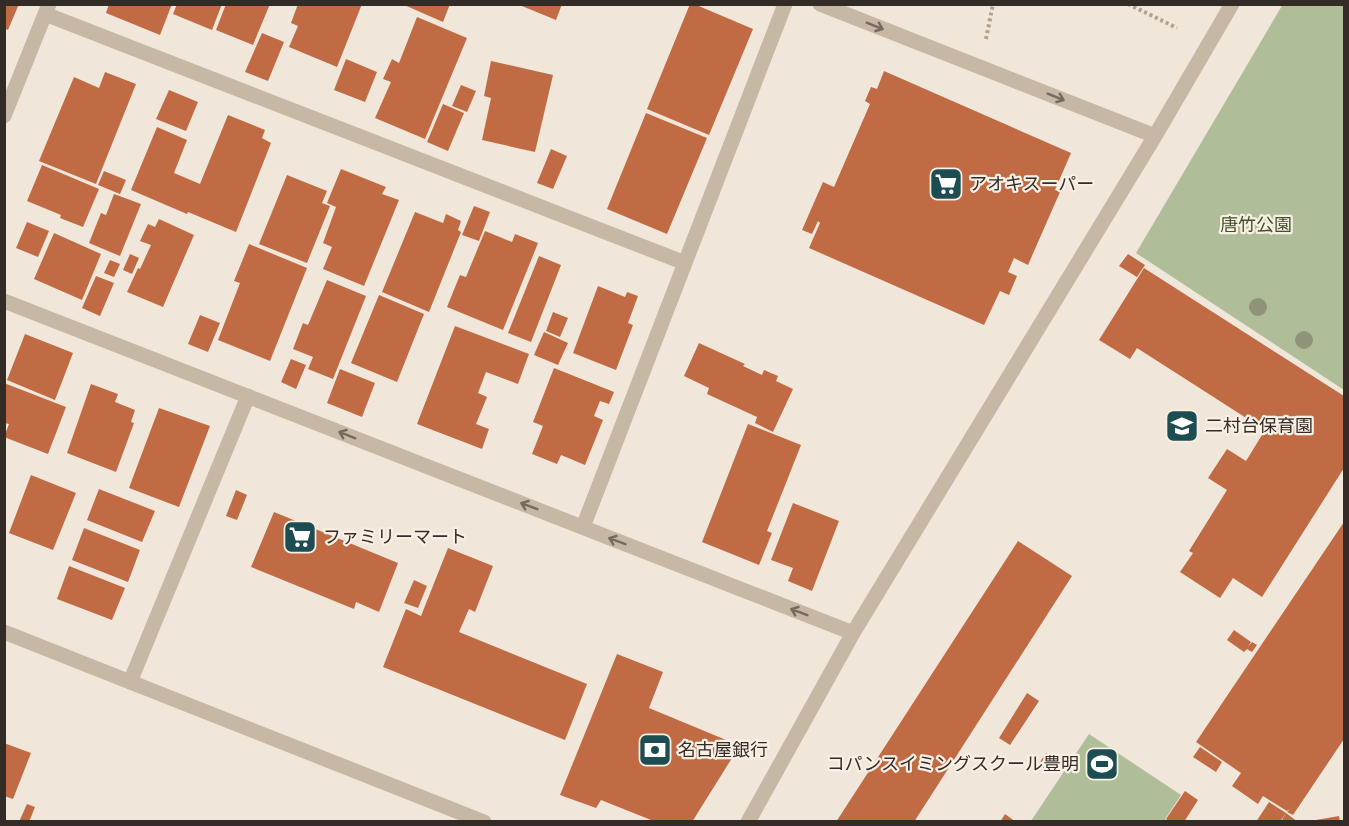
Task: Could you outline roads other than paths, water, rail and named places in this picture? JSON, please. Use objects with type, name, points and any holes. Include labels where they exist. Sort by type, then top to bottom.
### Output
[{"type":"street","points":[[583,527],[785,4]]},
{"type":"street","points":[[820,4],[1155,136]]},
{"type":"street","points":[[748,822],[853,633],[1155,136],[1232,4]]},
{"type":"street","points":[[4,116],[47,9],[685,263]]},
{"type":"street","points":[[4,301],[853,633]]},
{"type":"street","points":[[130,682],[248,396]]},
{"type":"street","points":[[4,632],[484,822]]},
{"type":"place","name":"アオキスーパー","points":[[946,184]]},
{"type":"place","name":"二村台保育園","points":[[1182,426]]},
{"type":"place","name":"ファミリーマート","points":[[300,537]]},
{"type":"place","name":"名古屋銀行","points":[[655,750]]},
{"type":"place","name":"コパンスイミングスクール豊明","points":[[1102,764]]},
{"type":"park label","name":"唐竹公園","points":[[1256,225]]}]
